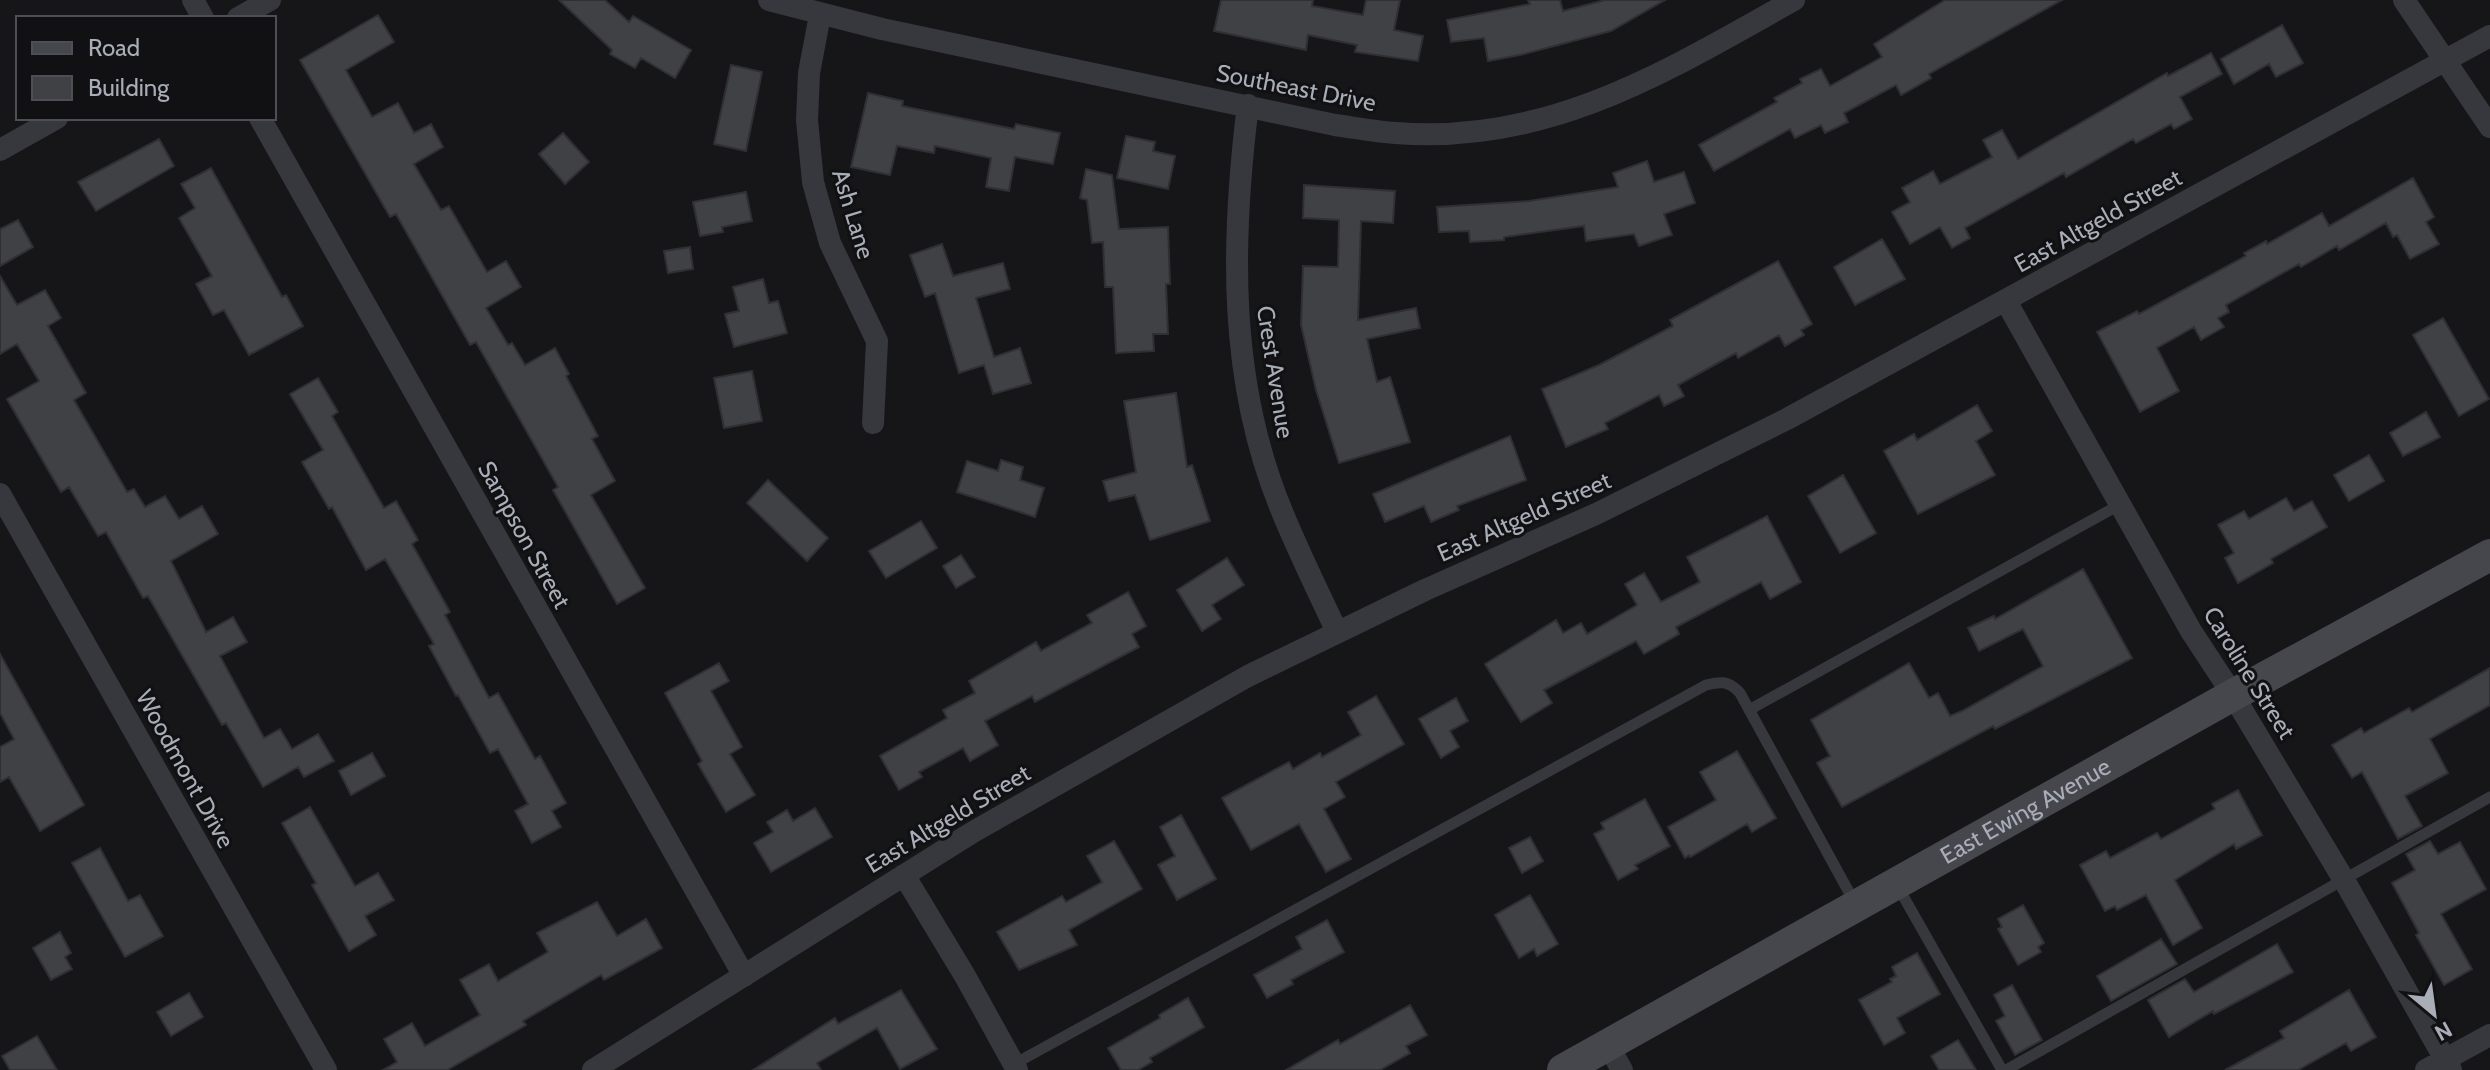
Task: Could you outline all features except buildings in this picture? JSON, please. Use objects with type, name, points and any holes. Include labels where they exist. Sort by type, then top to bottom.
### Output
[{"type":"street","points":[[242,16],[270,0]]},
{"type":"street","name":"Southeast Drive","points":[[769,0],[820,15],[1335,125],[1397,133],[1497,128],[1548,118],[1597,103],[1637,86],[1794,0]]},
{"type":"street","points":[[2404,0],[2490,127]]},
{"type":"street","name":"Ash Lane","points":[[820,15],[809,73],[807,120],[813,182],[830,243],[877,341],[873,423]]},
{"type":"street","name":"East Altgeld Street","points":[[593,1070],[973,832],[1207,700],[1337,632],[1596,514],[1787,419],[2490,36]]},
{"type":"street","name":"Crest Avenue","points":[[1248,105],[1239,171],[1235,243],[1243,365],[1264,459],[1280,508],[1337,632]]},
{"type":"street","points":[[0,150],[53,120]]},
{"type":"street","name":"Sampson Street","points":[[261,120],[744,976]]},
{"type":"street","name":"Caroline Street","points":[[2006,301],[2191,631],[2344,880],[2441,1066]]},
{"type":"street","name":"Woodmont Drive","points":[[0,494],[326,1070]]},
{"type":"street","name":"East Ewing Avenue","points":[[1563,1070],[1615,1058],[1856,905],[2490,555]]},
{"type":"street","points":[[904,875],[1016,1067]]},
{"type":"street","points":[[2441,1066],[2490,1035]]},
{"type":"lane","points":[[1749,710],[2121,504]]},
{"type":"lane","points":[[1016,1067],[1706,685],[1720,681],[1730,683],[1740,693],[1856,905]]},
{"type":"lane","points":[[1896,883],[2004,1070],[2490,797]]}]
